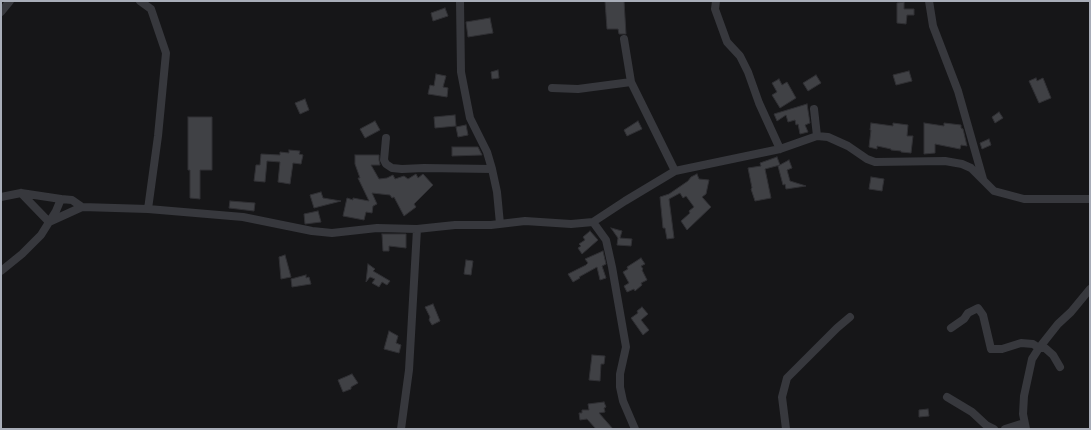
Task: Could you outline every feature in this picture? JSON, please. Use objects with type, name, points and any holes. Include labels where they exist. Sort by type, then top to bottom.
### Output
[{"type":"street","points":[[140,1],[151,9],[166,53],[158,136],[148,209]]},
{"type":"street","points":[[460,1],[461,72],[470,118],[487,152],[492,169],[497,192],[500,224]]},
{"type":"street","points":[[716,1],[715,9],[728,42],[740,56],[748,72],[759,103],[780,149]]},
{"type":"street","points":[[929,1],[933,26],[958,91],[983,179]]},
{"type":"street","points":[[1,12],[11,2]]},
{"type":"street","points":[[624,39],[631,82],[676,171]]},
{"type":"street","points":[[552,88],[578,89],[631,82]]},
{"type":"street","points":[[814,109],[817,136]]},
{"type":"street","points":[[49,222],[82,207],[148,209],[243,217],[312,231],[332,233],[377,228],[417,229],[525,221],[571,224],[593,222],[676,171],[780,149],[817,136],[828,137],[848,146],[867,159],[875,162],[945,161],[962,164],[971,168],[994,190],[1024,199],[1090,199]]},
{"type":"street","points":[[386,138],[384,160],[386,164],[392,168],[492,169]]},
{"type":"street","points":[[1,197],[21,193],[72,200],[82,207]]},
{"type":"street","points":[[21,193],[49,222]]},
{"type":"street","points":[[1,271],[22,254],[41,235],[61,199]]},
{"type":"street","points":[[593,222],[606,240],[612,267],[626,347],[620,374],[620,387],[623,401],[635,429]]},
{"type":"street","points":[[402,429],[409,370],[417,229]]},
{"type":"street","points":[[1006,429],[1025,426],[1023,414],[1024,396],[1032,359],[1058,324],[1071,312],[1090,289]]},
{"type":"street","points":[[951,328],[964,319],[968,313],[978,308],[982,315],[991,349],[1002,349],[1021,343],[1033,344],[1039,348],[1045,348],[1053,355],[1060,366]]},
{"type":"street","points":[[786,429],[782,397],[787,378],[850,317]]},
{"type":"street","points":[[947,397],[972,412],[986,425],[994,429]]},
{"type":"building","points":[[605,1],[624,1],[626,34],[619,34],[618,29],[607,29]]},
{"type":"building","points":[[904,2],[904,9],[914,9],[914,15],[907,15],[906,24],[897,23],[897,3]]},
{"type":"building","points":[[445,8],[448,16],[433,21],[431,13]]},
{"type":"building","points":[[490,18],[493,33],[468,37],[466,22]]},
{"type":"building","points":[[498,70],[499,78],[492,79],[491,72]]},
{"type":"building","points":[[909,71],[912,81],[896,85],[893,75]]},
{"type":"building","points":[[436,74],[446,76],[443,87],[448,88],[447,97],[428,94],[430,85],[434,86]]},
{"type":"building","points":[[816,75],[821,83],[808,91],[803,83]]},
{"type":"building","points":[[1036,78],[1037,81],[1043,78],[1051,98],[1039,103],[1029,81]]},
{"type":"building","points":[[779,79],[782,85],[787,82],[796,98],[780,108],[772,95],[777,92],[772,83]]},
{"type":"building","points":[[305,99],[309,110],[300,114],[295,103]]},
{"type":"building","points":[[807,104],[810,123],[805,125],[808,132],[800,134],[798,124],[796,125],[795,120],[788,122],[786,115],[777,121],[774,114]]},
{"type":"building","points":[[999,112],[1003,118],[995,123],[992,117]]},
{"type":"building","points":[[455,115],[456,126],[435,128],[434,117]]},
{"type":"building","points":[[188,117],[212,117],[212,170],[200,170],[200,199],[190,198],[190,170],[188,170]]},
{"type":"building","points":[[375,121],[380,130],[365,138],[360,129]]},
{"type":"building","points":[[638,121],[642,129],[627,136],[624,130]]},
{"type":"building","points":[[871,123],[893,126],[893,123],[908,125],[907,136],[913,136],[911,153],[877,146],[877,149],[869,147]]},
{"type":"building","points":[[924,123],[944,126],[944,123],[961,125],[967,146],[961,145],[960,149],[935,144],[935,153],[924,154]]},
{"type":"building","points":[[466,125],[468,135],[458,137],[456,127]]},
{"type":"building","points":[[989,139],[991,145],[982,149],[980,143]]},
{"type":"building","points":[[452,147],[478,147],[482,155],[452,156]]},
{"type":"building","points":[[289,150],[300,151],[299,154],[303,155],[301,164],[293,163],[290,184],[278,182],[280,162],[267,161],[265,182],[254,181],[256,165],[260,165],[261,154],[280,155],[280,152],[289,153]]},
{"type":"building","points":[[355,155],[379,155],[380,165],[371,165],[379,179],[387,178],[393,175],[395,179],[404,176],[408,179],[416,174],[418,178],[423,174],[433,185],[414,204],[416,207],[404,216],[394,197],[392,198],[390,195],[372,193],[377,204],[373,206],[372,213],[366,212],[364,220],[343,216],[347,198],[369,201],[358,178],[360,178],[355,164]]},
{"type":"building","points":[[777,157],[780,165],[765,169],[771,198],[755,201],[751,189],[748,168],[761,166],[760,163]]},
{"type":"building","points":[[789,160],[792,168],[787,170],[790,181],[806,186],[786,189],[785,184],[783,185],[778,166]]},
{"type":"building","points":[[697,174],[699,179],[709,180],[706,194],[702,197],[711,207],[687,230],[681,221],[694,207],[686,196],[683,198],[680,193],[669,199],[674,238],[667,239],[665,228],[663,228],[660,197],[669,194]]},
{"type":"building","points":[[871,177],[884,179],[882,191],[869,189]]},
{"type":"building","points":[[321,192],[323,198],[341,201],[314,208],[310,195]]},
{"type":"building","points":[[230,201],[255,203],[254,211],[229,208]]},
{"type":"building","points":[[318,211],[321,222],[305,224],[304,214]]},
{"type":"building","points":[[611,228],[622,231],[620,238],[632,239],[631,246],[617,245],[618,238]]},
{"type":"building","points":[[590,231],[598,240],[582,254],[578,248],[581,246],[579,244],[585,240],[583,237]]},
{"type":"building","points":[[382,234],[406,234],[406,248],[389,246],[389,251],[383,251]]},
{"type":"building","points":[[603,251],[606,264],[602,266],[606,278],[600,280],[597,267],[573,282],[568,274],[586,265],[588,263],[585,259]]},
{"type":"building","points":[[285,255],[291,277],[281,279],[279,257]]},
{"type":"building","points":[[641,258],[645,264],[641,266],[647,280],[641,283],[642,285],[635,291],[634,289],[627,292],[624,286],[629,283],[623,272],[628,269],[627,267]]},
{"type":"building","points":[[466,260],[473,261],[471,275],[464,274]]},
{"type":"building","points":[[368,264],[375,269],[373,271],[390,281],[387,285],[382,282],[379,287],[372,283],[375,279],[370,277],[366,282]]},
{"type":"building","points":[[306,275],[306,278],[309,277],[311,284],[292,287],[291,279]]},
{"type":"building","points":[[433,304],[440,321],[432,325],[425,307]]},
{"type":"building","points":[[642,307],[648,314],[641,320],[649,330],[643,335],[631,318],[638,313],[637,311]]},
{"type":"building","points":[[389,331],[398,336],[396,343],[401,345],[399,353],[384,349]]},
{"type":"building","points":[[592,355],[605,356],[604,364],[601,364],[600,381],[589,380]]},
{"type":"building","points":[[352,374],[358,383],[351,387],[351,389],[343,392],[338,380]]},
{"type":"building","points":[[604,402],[606,407],[604,408],[605,412],[599,413],[613,429],[596,429],[587,419],[580,420],[579,413],[582,413],[582,410],[589,410],[588,404]]},
{"type":"building","points":[[928,409],[929,416],[919,417],[919,410]]}]
